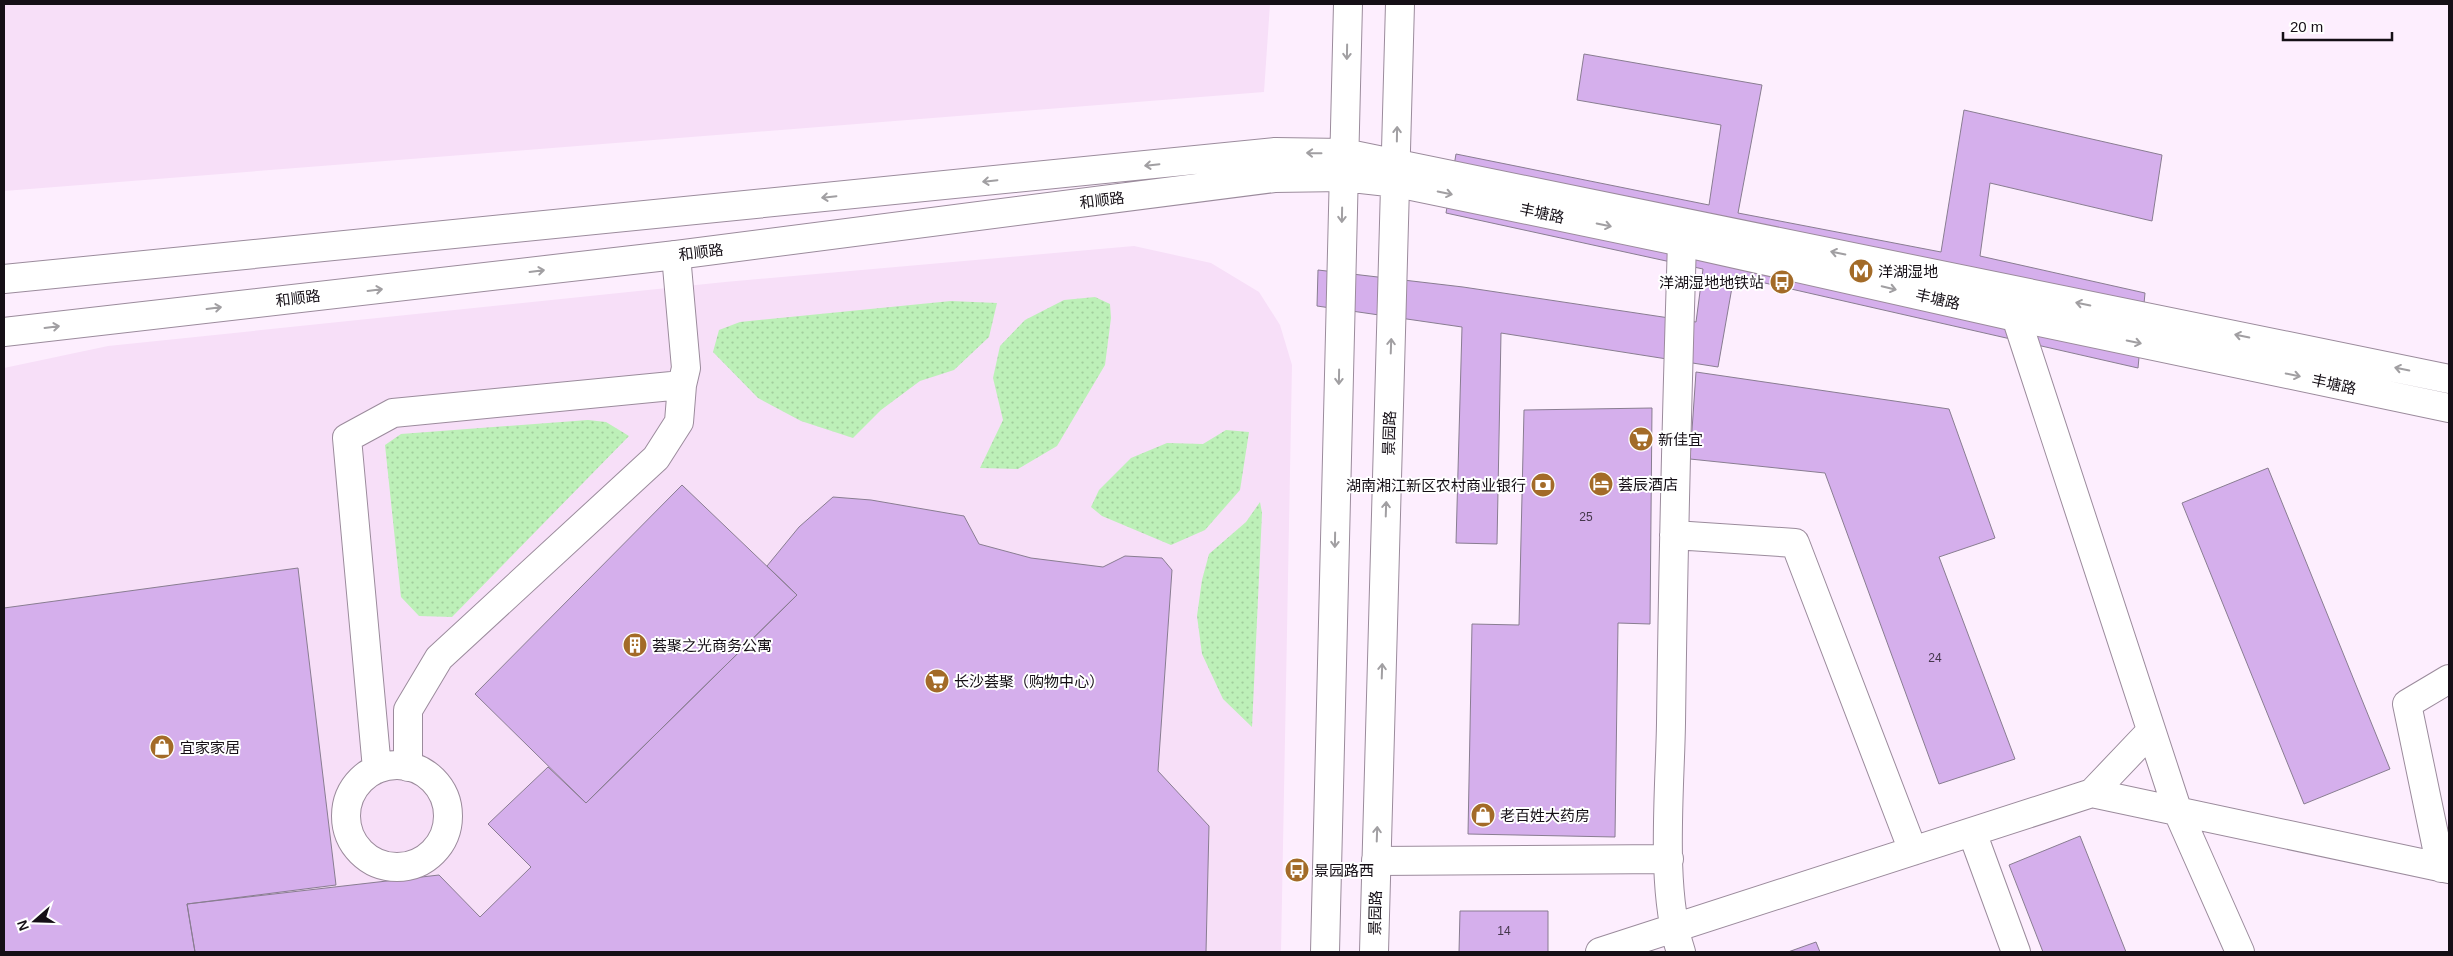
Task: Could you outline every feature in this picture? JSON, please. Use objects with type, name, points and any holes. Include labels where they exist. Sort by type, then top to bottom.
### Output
[{"type":"main road","points":[[1325,952],[1348,4]]},
{"type":"main road","name":"景园路","points":[[1374,952],[1397,172],[1400,4]]},
{"type":"main road","name":"和顺路","points":[[4,279],[1265,153],[1397,172]]},
{"type":"main road","name":"和顺路","points":[[4,332],[676,255],[1274,178],[1344,165]]},
{"type":"main road","points":[[1397,172],[2449,379]]},
{"type":"main road","name":"丰塘路","points":[[1397,172],[1682,242],[2016,317],[2449,408]]},
{"type":"main road","points":[[1677,940],[1669,859],[1674,535],[1682,242]]},
{"type":"main road","points":[[408,767],[408,710],[439,658],[656,458],[679,422],[682,385],[686,368],[676,255]]},
{"type":"main road","points":[[2016,317],[2178,812],[2240,952]]},
{"type":"main road","points":[[377,769],[347,438],[393,413],[682,385]]},
{"type":"main road","points":[[1674,535],[1795,543],[1913,851]]},
{"type":"main road","points":[[2092,793],[2445,868],[2407,704],[2449,678]]},
{"type":"main road","points":[[1600,952],[1677,940],[1913,851],[2092,793],[2151,731]]},
{"type":"main road","points":[[393,765],[408,767],[424,774],[437,786],[445,801],[448,819],[444,836],[435,850],[421,861],[405,867],[387,867],[372,862],[360,852],[351,838],[346,822],[347,806],[353,790],[363,778],[377,769],[393,765]]},
{"type":"main road","points":[[1972,832],[2016,952]]},
{"type":"main road","points":[[1376,861],[1669,859]]},
{"type":"shaded area","points":[[4,4],[1270,4],[1264,92],[4,191]]},
{"type":"shaded area","points":[[1134,246],[1211,263],[1259,292],[1280,325],[1292,365],[1281,952],[4,952],[4,368],[108,346],[725,282]]},
{"type":"green space","points":[[1095,297],[1110,304],[1111,318],[1105,365],[1057,446],[1018,469],[980,468],[1003,420],[993,378],[1000,346],[1025,320],[1064,300]]},
{"type":"green space","points":[[951,301],[997,303],[989,337],[954,370],[920,381],[881,410],[853,438],[801,421],[758,398],[713,352],[719,330],[740,322]]},
{"type":"green space","points":[[588,420],[606,422],[629,436],[452,617],[419,616],[401,597],[385,445],[401,434]]},
{"type":"green space","points":[[1226,430],[1249,432],[1240,490],[1205,530],[1171,545],[1102,516],[1091,507],[1099,490],[1131,458],[1167,443],[1203,444]]},
{"type":"green space","points":[[1260,502],[1262,513],[1252,727],[1223,699],[1202,654],[1197,616],[1202,580],[1209,554],[1246,522]]},
{"type":"building","points":[[1584,54],[1762,85],[1738,213],[1941,252],[1964,110],[2162,155],[2152,221],[1990,183],[1980,256],[2145,293],[2138,368],[1734,276],[1718,367],[1501,333],[1497,544],[1456,543],[1462,327],[1317,306],[1318,270],[1463,287],[1696,322],[1703,269],[1446,213],[1456,154],[1709,205],[1721,125],[1577,100]]},
{"type":"building","points":[[1696,372],[1949,409],[1995,538],[1939,557],[2015,759],[1939,784],[1825,473],[1690,459]]},
{"type":"building","points":[[1652,408],[1650,624],[1618,623],[1615,837],[1468,834],[1472,624],[1519,625],[1524,410]]},
{"type":"building","points":[[2268,468],[2390,769],[2304,804],[2182,503]]},
{"type":"building","name":"荟聚之光商务公寓","points":[[682,485],[797,595],[586,803],[475,694]]},
{"type":"building","name":"长沙荟聚（购物中心）","points":[[833,497],[871,500],[964,516],[979,544],[1031,558],[1103,567],[1125,556],[1162,558],[1172,570],[1158,771],[1209,826],[1206,952],[195,952],[187,904],[439,875],[480,917],[531,867],[488,824],[548,767],[586,803],[797,595],[767,566],[799,527]]},
{"type":"building","name":"宜家家居","points":[[298,568],[336,885],[187,904],[195,952],[4,952],[4,608]]},
{"type":"building","points":[[2080,836],[2126,952],[2043,952],[2009,865]]},
{"type":"building","points":[[1460,911],[1548,911],[1548,952],[1459,952]]},
{"type":"building","points":[[1816,942],[1820,952],[1788,952]]},
{"type":"place","name":"洋湖湿地","points":[[1861,271]]},
{"type":"place","name":"洋湖湿地地铁站","points":[[1782,282]]},
{"type":"place","name":"新佳宜","points":[[1641,439]]},
{"type":"place","name":"荟辰酒店","points":[[1601,484]]},
{"type":"place","name":"湖南湘江新区农村商业银行","points":[[1543,485]]},
{"type":"place","name":"荟聚之光商务公寓","points":[[635,645]]},
{"type":"place","name":"长沙荟聚（购物中心）","points":[[937,681]]},
{"type":"place","name":"宜家家居","points":[[162,747]]},
{"type":"place","name":"老百姓大药房","points":[[1483,815]]},
{"type":"place","name":"景园路西","points":[[1297,870]]}]
